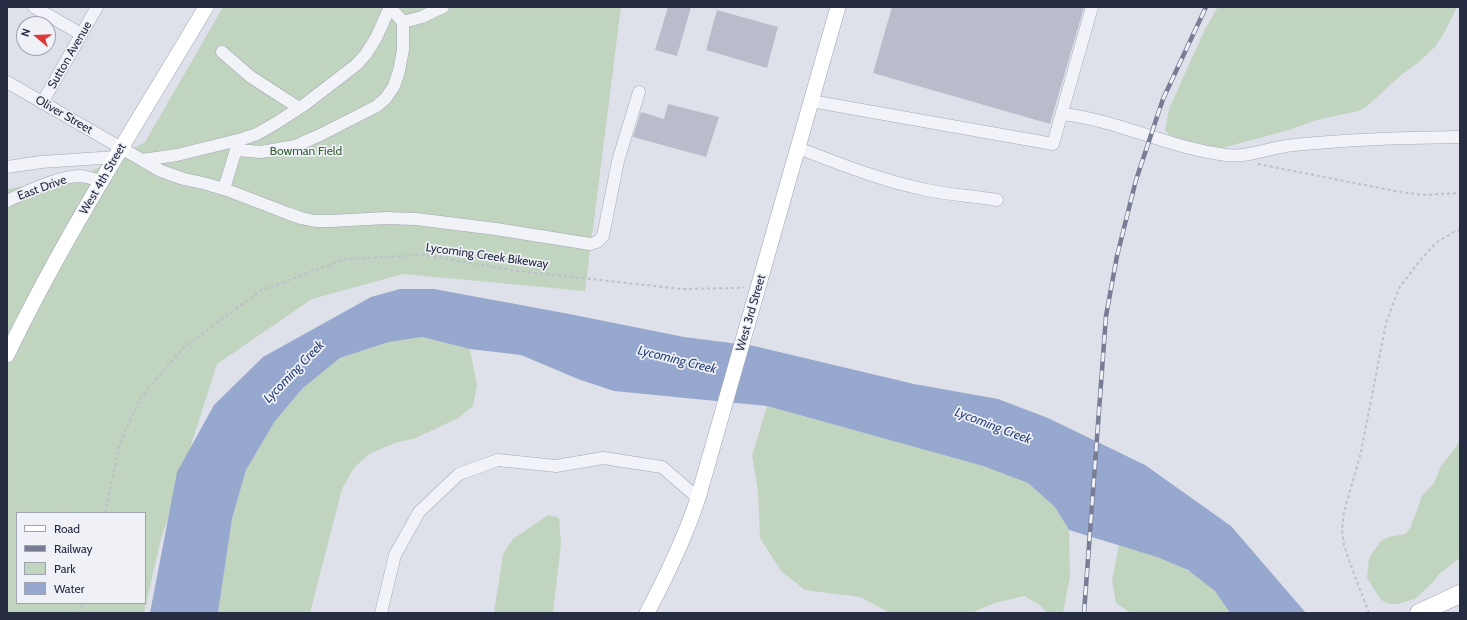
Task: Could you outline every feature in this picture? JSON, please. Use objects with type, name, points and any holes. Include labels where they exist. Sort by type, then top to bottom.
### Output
[{"type":"highway","points":[[1426,610],[1460,594]]},
{"type":"main road","name":"West 4th Street","points":[[7,355],[58,257],[118,153],[206,7]]},
{"type":"main road","name":"West 3rd Street","points":[[647,613],[675,559],[698,498],[838,7]]},
{"type":"street","points":[[34,7],[81,34]]},
{"type":"street","name":"Sutton Avenue","points":[[42,103],[97,7]]},
{"type":"street","points":[[142,160],[237,145],[299,108],[361,60],[376,38],[390,7],[403,22],[403,50],[399,71],[394,86],[386,98],[377,106],[295,146],[261,152],[237,145]]},
{"type":"street","points":[[403,22],[422,17],[443,7]]},
{"type":"street","points":[[811,102],[1053,144],[1092,7]]},
{"type":"street","points":[[222,52],[251,77],[299,108]]},
{"type":"street","name":"Oliver Street","points":[[9,88],[42,103],[118,153],[142,160],[171,175],[224,189],[301,218],[315,221],[386,218],[416,219],[496,229],[590,244],[597,242],[603,236],[618,161],[639,92]]},
{"type":"street","points":[[1062,114],[1084,116],[1150,137],[1203,151],[1239,156],[1300,145],[1372,139],[1460,136]]},
{"type":"street","points":[[224,189],[237,145]]},
{"type":"street","points":[[798,148],[846,167],[906,185],[927,190],[997,200]]},
{"type":"street","points":[[7,167],[118,153]]},
{"type":"street","name":"East Drive","points":[[7,201],[55,181],[72,177],[86,177],[101,182]]},
{"type":"street","points":[[381,613],[395,555],[419,512],[459,474],[498,460],[556,466],[603,458],[662,466],[698,498]]},
{"type":"path","points":[[1239,156],[1258,164],[1400,192],[1423,195],[1460,193]]},
{"type":"path","points":[[1369,613],[1344,545],[1342,530],[1344,512],[1361,452],[1386,323],[1399,288],[1422,258],[1438,242],[1460,230]]},
{"type":"path","name":"Lycoming Creek Bikeway","points":[[105,512],[120,442],[141,397],[184,347],[260,291],[345,258],[424,255],[518,271],[681,289],[737,288],[759,284]]},
{"type":"green space","name":"Bowman Field","points":[[223,7],[621,7],[585,291],[403,274],[312,299],[217,364],[161,539],[144,613],[7,613],[7,189],[83,176],[145,142]]},
{"type":"green space","points":[[1218,7],[1457,7],[1435,47],[1365,108],[1358,111],[1317,120],[1289,130],[1218,149],[1181,142],[1165,131],[1169,109],[1205,29]]},
{"type":"green space","points":[[422,337],[470,349],[477,385],[473,406],[458,418],[416,438],[395,443],[369,454],[354,468],[342,489],[310,613],[218,613],[232,519],[246,470],[275,421],[303,388],[340,358],[389,342]]},
{"type":"green space","points":[[767,406],[983,466],[1028,483],[1055,507],[1069,530],[1070,576],[1063,613],[1047,613],[1040,605],[1024,596],[995,603],[971,613],[890,613],[860,597],[805,590],[781,571],[760,538],[758,491],[752,456]]},
{"type":"green space","points":[[1460,421],[1460,558],[1439,574],[1434,581],[1415,599],[1398,604],[1389,604],[1381,600],[1367,578],[1369,558],[1380,542],[1388,537],[1406,534],[1411,526],[1422,496],[1434,483],[1441,466],[1459,442]]},
{"type":"green space","points":[[548,515],[559,518],[561,544],[553,613],[494,613],[503,554],[513,539]]},
{"type":"green space","points":[[1119,545],[1182,567],[1204,581],[1214,590],[1230,613],[1131,613],[1116,603],[1112,580]]},
{"type":"water","name":"Lycoming Creek","points":[[400,289],[434,289],[684,337],[754,346],[914,384],[998,399],[1048,418],[1145,465],[1231,526],[1306,613],[1230,613],[1215,591],[1188,570],[1157,557],[1069,530],[1055,507],[1028,483],[983,466],[767,406],[614,391],[578,379],[521,355],[470,349],[422,337],[389,342],[340,358],[303,388],[275,421],[246,470],[232,519],[218,613],[150,613],[177,472],[214,405],[263,357],[371,297]]},
{"type":"building","points":[[668,7],[691,7],[677,56],[655,50]]},
{"type":"building","points":[[892,7],[1084,7],[1050,124],[873,73]]},
{"type":"building","points":[[717,10],[778,27],[767,68],[706,50]]},
{"type":"building","points":[[668,104],[719,117],[706,157],[633,137],[641,112],[664,119]]},
{"type":"railway","points":[[1084,613],[1106,316],[1117,256],[1136,180],[1163,99],[1206,7]]}]
